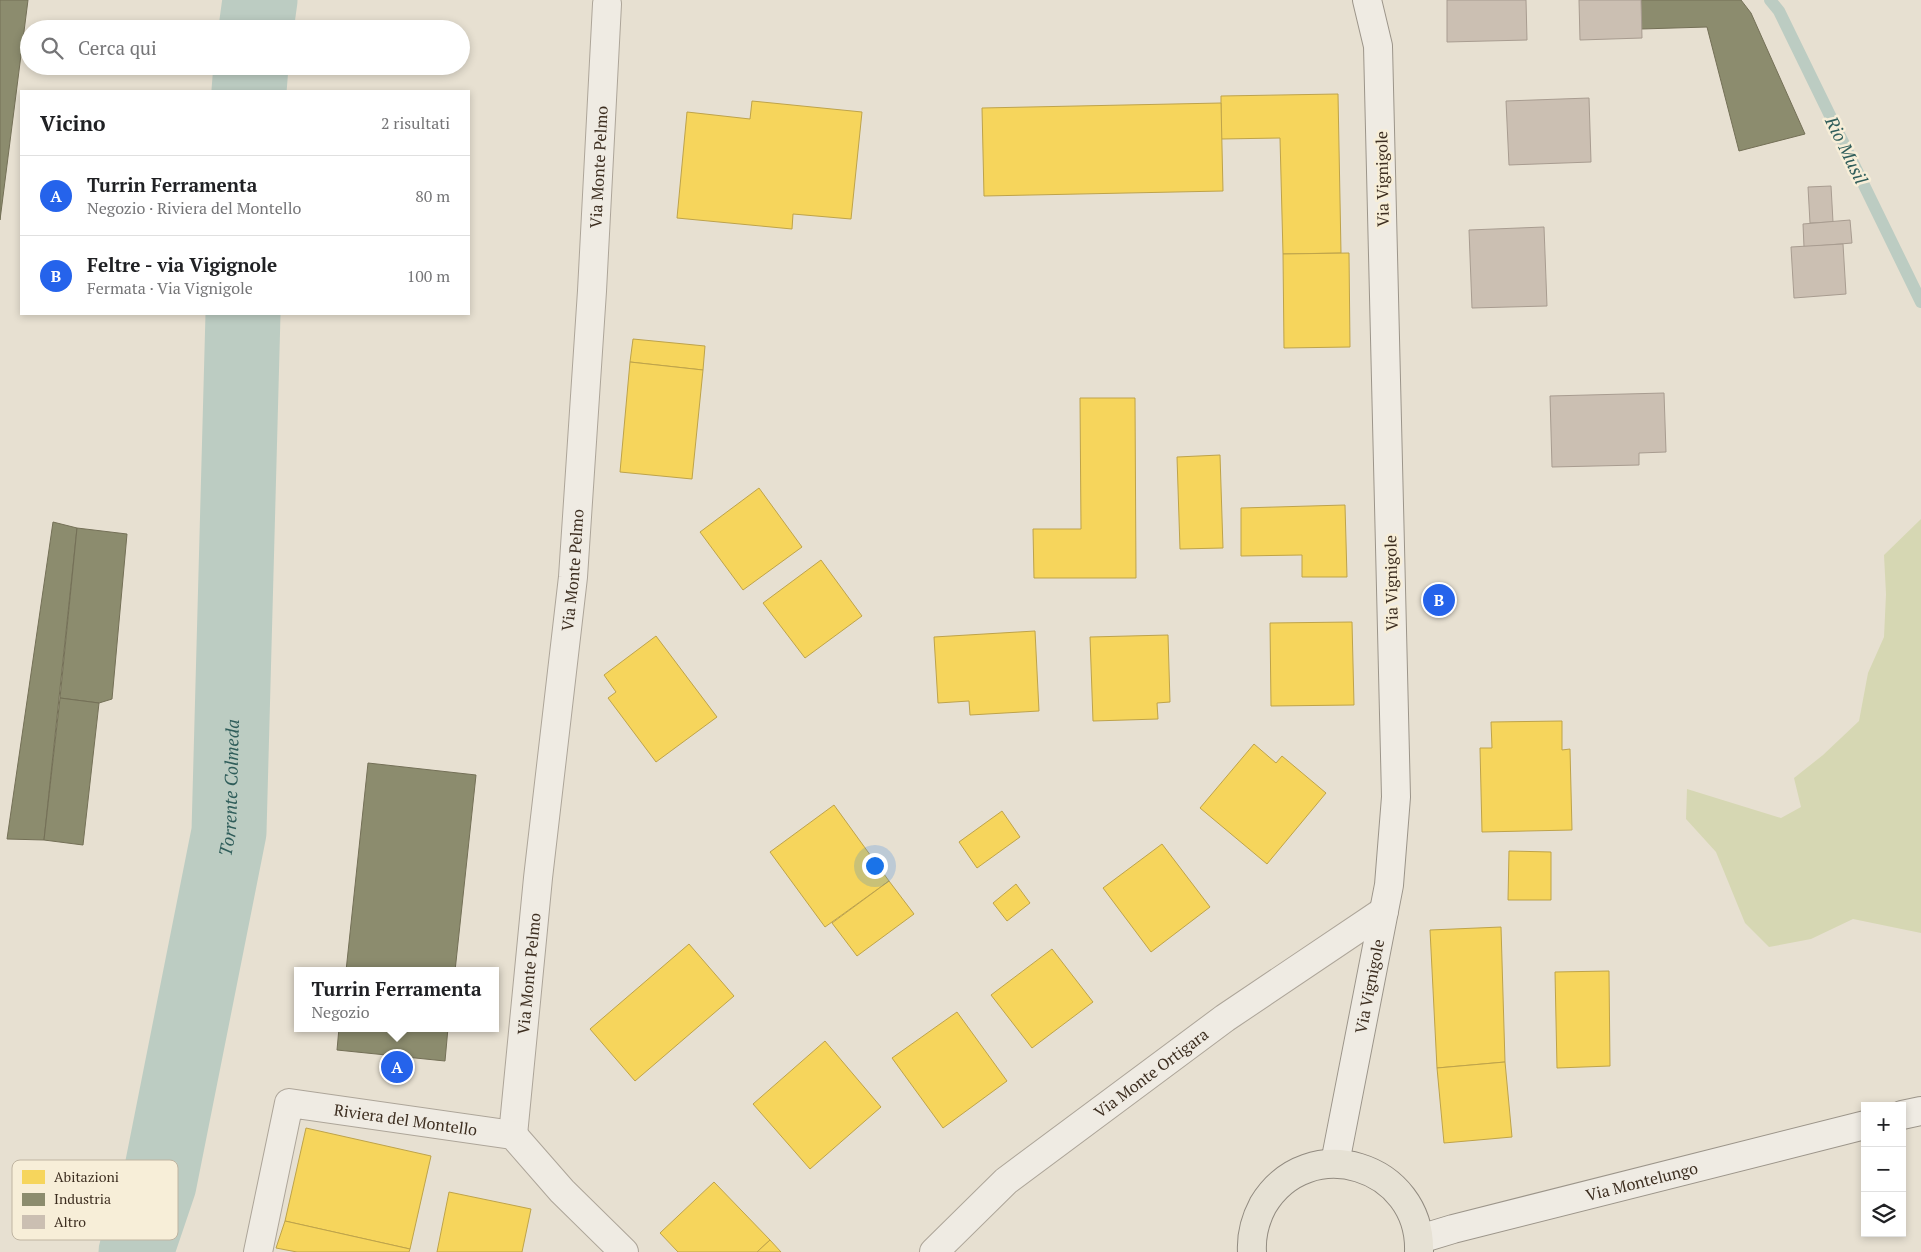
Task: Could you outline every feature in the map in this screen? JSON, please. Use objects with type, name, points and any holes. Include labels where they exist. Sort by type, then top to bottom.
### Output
[{"type":"main road","points":[[1252,1252],[1251,1240],[1256,1216],[1269,1195],[1287,1178],[1310,1167],[1335,1163],[1360,1166],[1382,1177],[1401,1194],[1414,1215],[1419,1246]]},
{"type":"street","name":"Via Vignigole","points":[[1335,1163],[1389,885],[1396,796],[1378,46],[1367,0]]},
{"type":"street","name":"Via Monte Pelmo","points":[[513,1135],[538,878],[573,577],[592,290],[607,4]]},
{"type":"street","name":"Via Monte Ortigara","points":[[934,1252],[1006,1181],[1225,1018],[1384,911]]},
{"type":"street","name":"Riviera del Montello","points":[[258,1252],[289,1103],[513,1135]]},
{"type":"street","points":[[1906,1114],[1921,1111]]},
{"type":"street","name":"Via Montelungo","points":[[1419,1246],[1453,1229],[1861,1126]]},
{"type":"street","points":[[513,1135],[562,1191],[624,1252]]},
{"type":"green space","points":[[1921,519],[1921,933],[1853,919],[1811,939],[1769,947],[1745,923],[1716,852],[1686,819],[1687,789],[1781,818],[1801,807],[1794,778],[1823,755],[1859,721],[1868,673],[1884,637],[1886,594],[1884,555]]},
{"type":"building: Abitazioni","points":[[1338,94],[1341,253],[1283,254],[1280,138],[1221,139],[1221,96]]},
{"type":"building: Abitazioni","points":[[752,101],[862,112],[851,219],[793,214],[792,229],[677,218],[687,112],[750,119]]},
{"type":"building: Abitazioni","points":[[1221,103],[1223,191],[984,196],[982,108]]},
{"type":"building: Abitazioni","points":[[1349,253],[1350,347],[1284,348],[1283,254]]},
{"type":"building: Abitazioni","points":[[633,339],[705,346],[703,370],[630,362]]},
{"type":"building: Abitazioni","points":[[630,362],[703,370],[692,479],[620,472]]},
{"type":"building: Abitazioni","points":[[1080,398],[1135,398],[1136,578],[1034,578],[1033,529],[1081,529]]},
{"type":"building: Abitazioni","points":[[1220,455],[1223,548],[1180,549],[1177,457]]},
{"type":"building: Abitazioni","points":[[759,488],[802,547],[743,590],[700,532]]},
{"type":"building: Abitazioni","points":[[1345,505],[1347,577],[1302,577],[1302,555],[1241,556],[1241,508]]},
{"type":"building: Abitazioni","points":[[821,560],[862,616],[805,658],[763,603]]},
{"type":"building: Abitazioni","points":[[1352,622],[1354,705],[1271,706],[1270,623]]},
{"type":"building: Abitazioni","points":[[1035,631],[1039,711],[970,715],[969,701],[938,703],[934,637]]},
{"type":"building: Abitazioni","points":[[1168,635],[1170,702],[1157,703],[1158,719],[1093,721],[1090,637]]},
{"type":"building: Abitazioni","points":[[656,636],[717,717],[656,762],[608,698],[616,692],[604,675]]},
{"type":"building: Abitazioni","points":[[1562,721],[1562,750],[1570,749],[1572,830],[1482,832],[1480,748],[1492,748],[1491,722]]},
{"type":"building: Abitazioni","points":[[1254,744],[1276,763],[1282,756],[1326,793],[1267,864],[1200,808]]},
{"type":"building: Abitazioni","points":[[834,805],[889,881],[825,927],[770,852]]},
{"type":"building: Abitazioni","points":[[1002,811],[1020,837],[977,868],[959,842]]},
{"type":"building: Abitazioni","points":[[1162,844],[1210,907],[1151,952],[1103,888]]},
{"type":"building: Abitazioni","points":[[1509,851],[1551,852],[1551,900],[1508,900]]},
{"type":"building: Abitazioni","points":[[889,881],[914,914],[857,956],[832,923]]},
{"type":"building: Abitazioni","points":[[1016,884],[1030,903],[1007,921],[993,903]]},
{"type":"building: Abitazioni","points":[[1501,927],[1505,1062],[1437,1068],[1430,930]]},
{"type":"building: Abitazioni","points":[[689,944],[734,996],[635,1081],[590,1029]]},
{"type":"building: Abitazioni","points":[[1052,949],[1093,1002],[1032,1048],[991,995]]},
{"type":"building: Abitazioni","points":[[1609,971],[1610,1066],[1557,1068],[1555,972]]},
{"type":"building: Abitazioni","points":[[957,1012],[1007,1081],[943,1128],[892,1058]]},
{"type":"building: Abitazioni","points":[[825,1041],[881,1107],[810,1169],[753,1104]]},
{"type":"building: Abitazioni","points":[[1505,1062],[1512,1137],[1444,1143],[1437,1068]]},
{"type":"building: Abitazioni","points":[[306,1128],[431,1156],[410,1249],[285,1221]]},
{"type":"building: Abitazioni","points":[[714,1182],[770,1240],[757,1252],[678,1252],[660,1233]]},
{"type":"building: Abitazioni","points":[[449,1192],[531,1209],[522,1252],[437,1252]]},
{"type":"building: Abitazioni","points":[[285,1221],[410,1249],[409,1252],[297,1252],[276,1248]]},
{"type":"building: Abitazioni","points":[[770,1240],[781,1252],[757,1252]]},
{"type":"building: Industria","points":[[0,0],[28,0],[25,20],[20,20],[20,63],[0,220]]},
{"type":"building: Industria","points":[[1641,0],[1741,0],[1751,13],[1805,134],[1739,151],[1707,27],[1641,29]]},
{"type":"building: Industria","points":[[53,522],[77,528],[44,840],[7,839]]},
{"type":"building: Industria","points":[[77,528],[127,534],[112,699],[99,703],[60,698]]},
{"type":"building: Industria","points":[[60,698],[99,703],[83,845],[44,840]]},
{"type":"building: Industria","points":[[368,763],[476,775],[455,967],[346,967]]},
{"type":"building: Industria","points":[[339,1032],[448,1032],[445,1061],[337,1050]]},
{"type":"building: Altro","points":[[1447,0],[1526,0],[1527,40],[1447,42]]},
{"type":"building: Altro","points":[[1579,0],[1641,0],[1642,38],[1580,40]]},
{"type":"building: Altro","points":[[1589,98],[1591,162],[1509,165],[1506,101]]},
{"type":"building: Altro","points":[[1831,186],[1833,222],[1810,223],[1808,187]]},
{"type":"building: Altro","points":[[1850,220],[1852,243],[1804,247],[1803,224]]},
{"type":"building: Altro","points":[[1544,227],[1547,306],[1472,308],[1469,230]]},
{"type":"building: Altro","points":[[1843,244],[1846,294],[1794,298],[1791,247]]},
{"type":"building: Altro","points":[[1664,393],[1666,452],[1639,453],[1639,465],[1552,467],[1550,396]]},
{"type":"waterway","name":"Torrente Colmeda","points":[[257,20],[260,0]]},
{"type":"waterway","name":"Rio Musil","points":[[1770,0],[1779,11],[1921,302]]},
{"type":"waterway","name":"Torrente Colmeda","points":[[249,90],[250,75]]},
{"type":"waterway","name":"Torrente Colmeda","points":[[164,1160],[229,832],[243,315]]},
{"type":"waterway","name":"Torrente Colmeda","points":[[136,1252],[140,1240]]},
{"type":"place","name":"Feltre - via Vigignole","points":[[1439,600]]},
{"type":"place","name":"Turrin Ferramenta","points":[[397,1067]]}]
